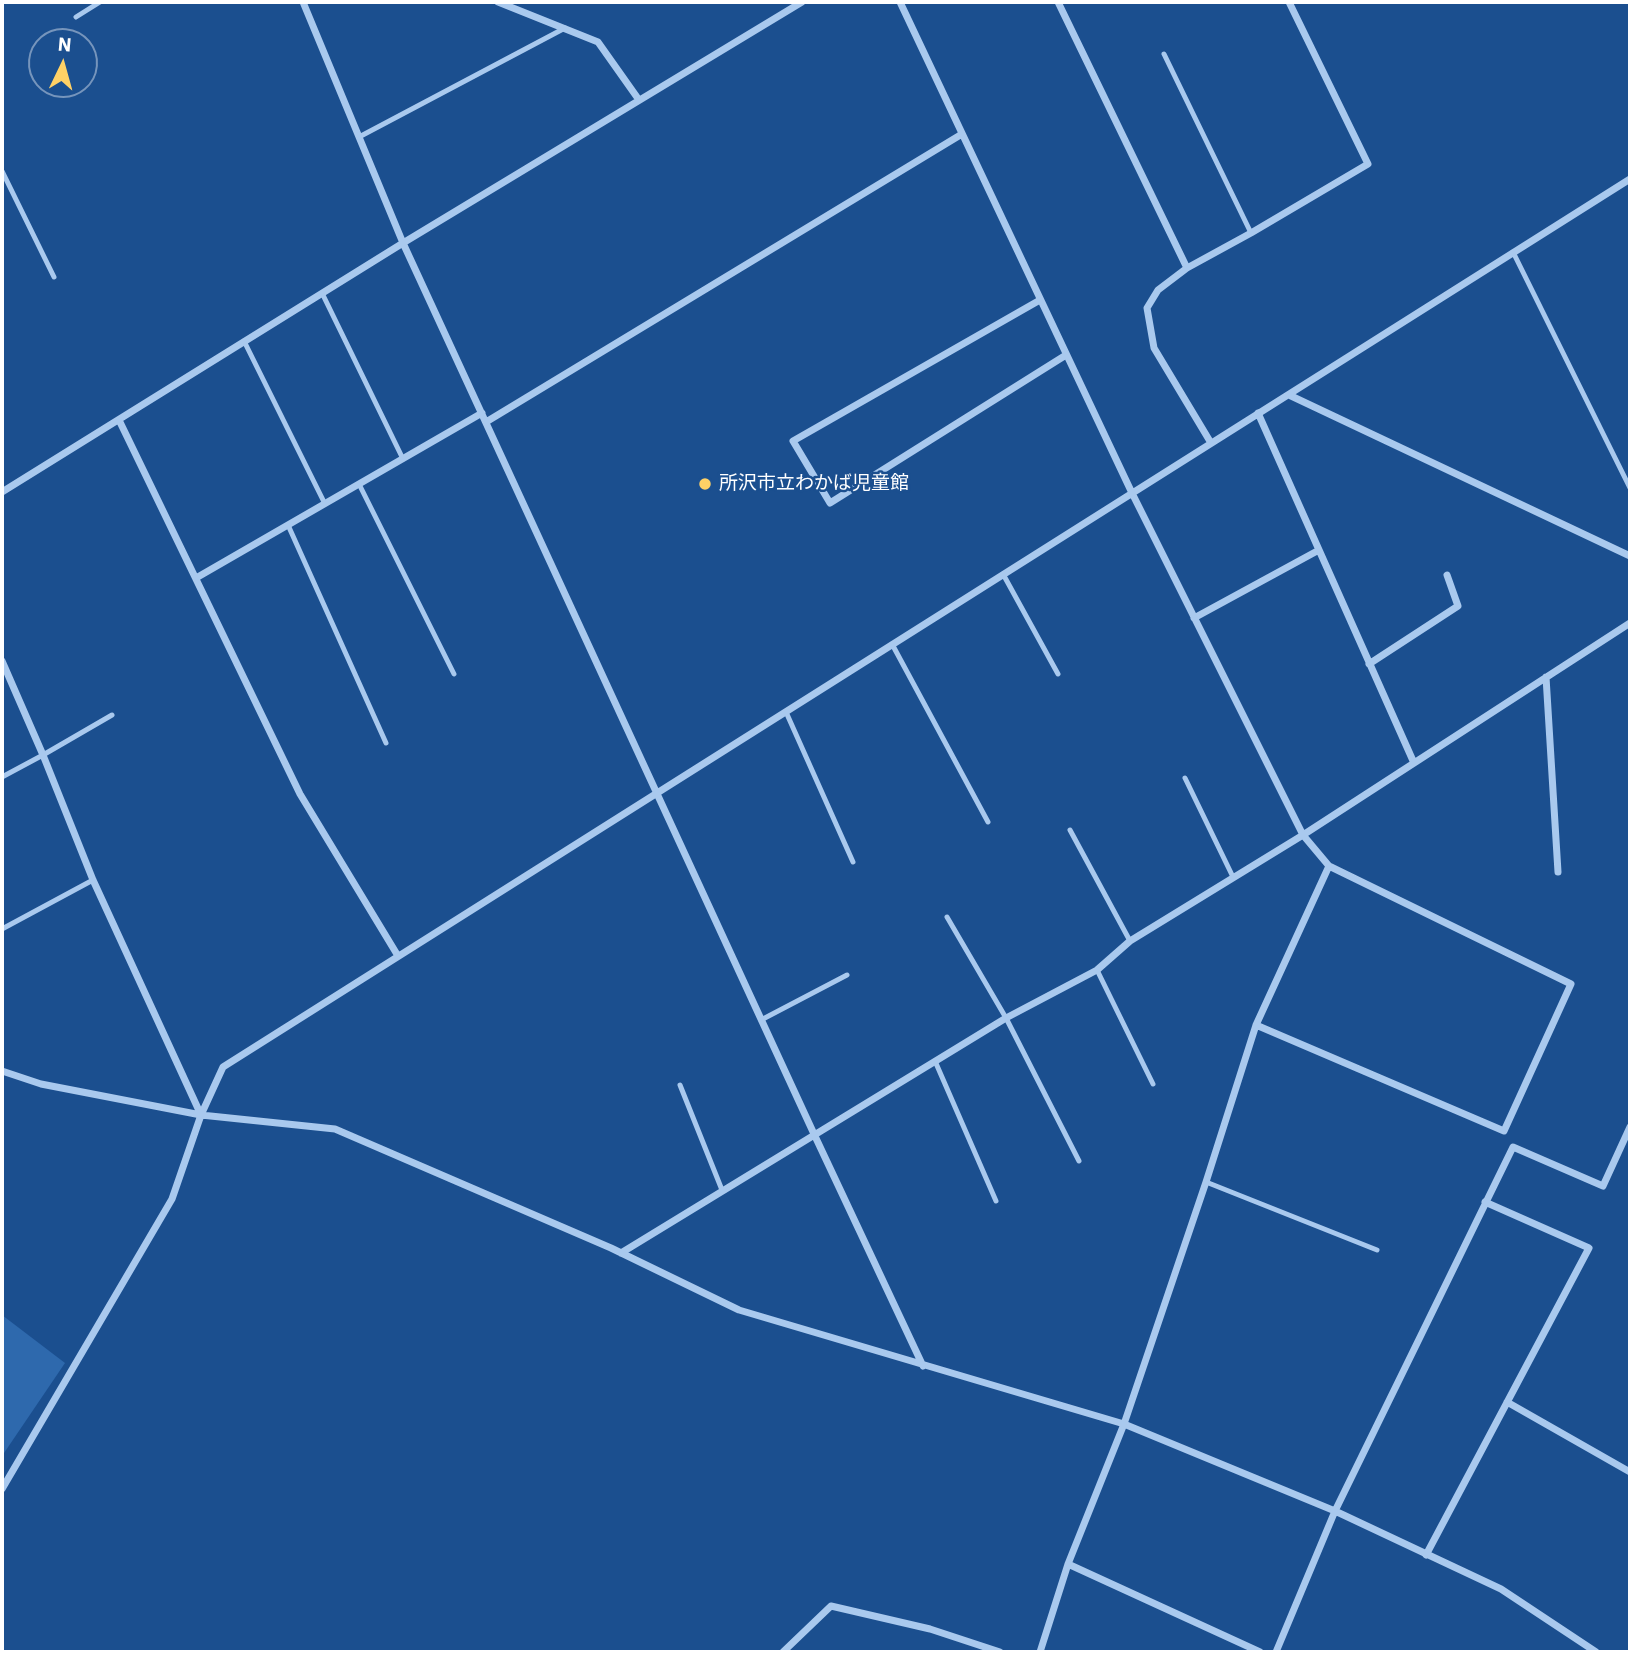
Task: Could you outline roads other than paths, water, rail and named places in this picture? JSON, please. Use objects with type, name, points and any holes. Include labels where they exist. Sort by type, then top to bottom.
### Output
[{"type":"street","points":[[303,2],[403,243],[923,1366]]},
{"type":"street","points":[[498,2],[598,42],[639,100]]},
{"type":"street","points":[[2,492],[403,243],[802,2]]},
{"type":"street","points":[[900,2],[1132,494],[1303,835],[1329,866],[1571,984],[1504,1131],[1256,1025]]},
{"type":"street","points":[[1059,2],[1187,268]]},
{"type":"street","points":[[1211,443],[1154,348],[1147,308],[1158,290],[1187,268],[1368,164],[1289,2]]},
{"type":"street","points":[[486,422],[962,134]]},
{"type":"street","points":[[2,1489],[172,1199],[201,1115],[223,1067],[1630,179]]},
{"type":"street","points":[[1040,300],[793,442],[830,503],[1066,355]]},
{"type":"street","points":[[1289,395],[1630,556]]},
{"type":"street","points":[[196,578],[482,413]]},
{"type":"street","points":[[1258,413],[1414,763]]},
{"type":"street","points":[[119,420],[300,794],[398,957]]},
{"type":"street","points":[[1194,618],[1319,550]]},
{"type":"street","points":[[1369,664],[1458,606],[1447,575]]},
{"type":"street","points":[[621,1253],[1006,1018],[1097,970],[1130,941],[1303,835],[1630,623]]},
{"type":"street","points":[[2,662],[93,880],[201,1115]]},
{"type":"street","points":[[1546,677],[1558,872]]},
{"type":"street","points":[[1040,1652],[1068,1564],[1124,1424],[1256,1025],[1329,866]]},
{"type":"street","points":[[2,1071],[41,1084],[201,1115],[335,1129],[621,1253],[739,1310],[1124,1424],[1335,1511],[1501,1590],[1596,1652]]},
{"type":"street","points":[[1276,1652],[1335,1511],[1513,1147],[1603,1186],[1630,1127]]},
{"type":"street","points":[[1426,1555],[1589,1248],[1485,1202]]},
{"type":"street","points":[[1507,1402],[1630,1472]]},
{"type":"street","points":[[1068,1564],[1260,1652]]},
{"type":"street","points":[[783,1652],[831,1606],[930,1629],[1000,1652]]},
{"type":"lane","points":[[76,17],[100,2]]},
{"type":"lane","points":[[359,137],[565,28]]},
{"type":"lane","points":[[1164,54],[1251,233]]},
{"type":"lane","points":[[2,172],[54,277]]},
{"type":"lane","points":[[1514,252],[1630,488]]},
{"type":"lane","points":[[322,293],[403,459]]},
{"type":"lane","points":[[244,341],[325,504]]},
{"type":"lane","points":[[359,484],[454,674]]},
{"type":"lane","points":[[288,525],[386,743]]},
{"type":"lane","points":[[1003,574],[1058,674]]},
{"type":"lane","points":[[892,644],[988,822]]},
{"type":"lane","points":[[786,712],[853,862]]},
{"type":"lane","points":[[2,777],[112,715]]},
{"type":"lane","points":[[1185,778],[1233,877]]},
{"type":"lane","points":[[1070,830],[1130,941]]},
{"type":"lane","points":[[2,929],[93,880]]},
{"type":"lane","points":[[947,917],[1006,1018],[1079,1161]]},
{"type":"lane","points":[[1097,970],[1153,1084]]},
{"type":"lane","points":[[761,1020],[847,975]]},
{"type":"lane","points":[[935,1061],[996,1201]]},
{"type":"lane","points":[[680,1084],[722,1191]]},
{"type":"lane","points":[[1206,1182],[1377,1251]]},
{"type":"place","name":"所沢市立わかば児童館","points":[[705,484]]}]
